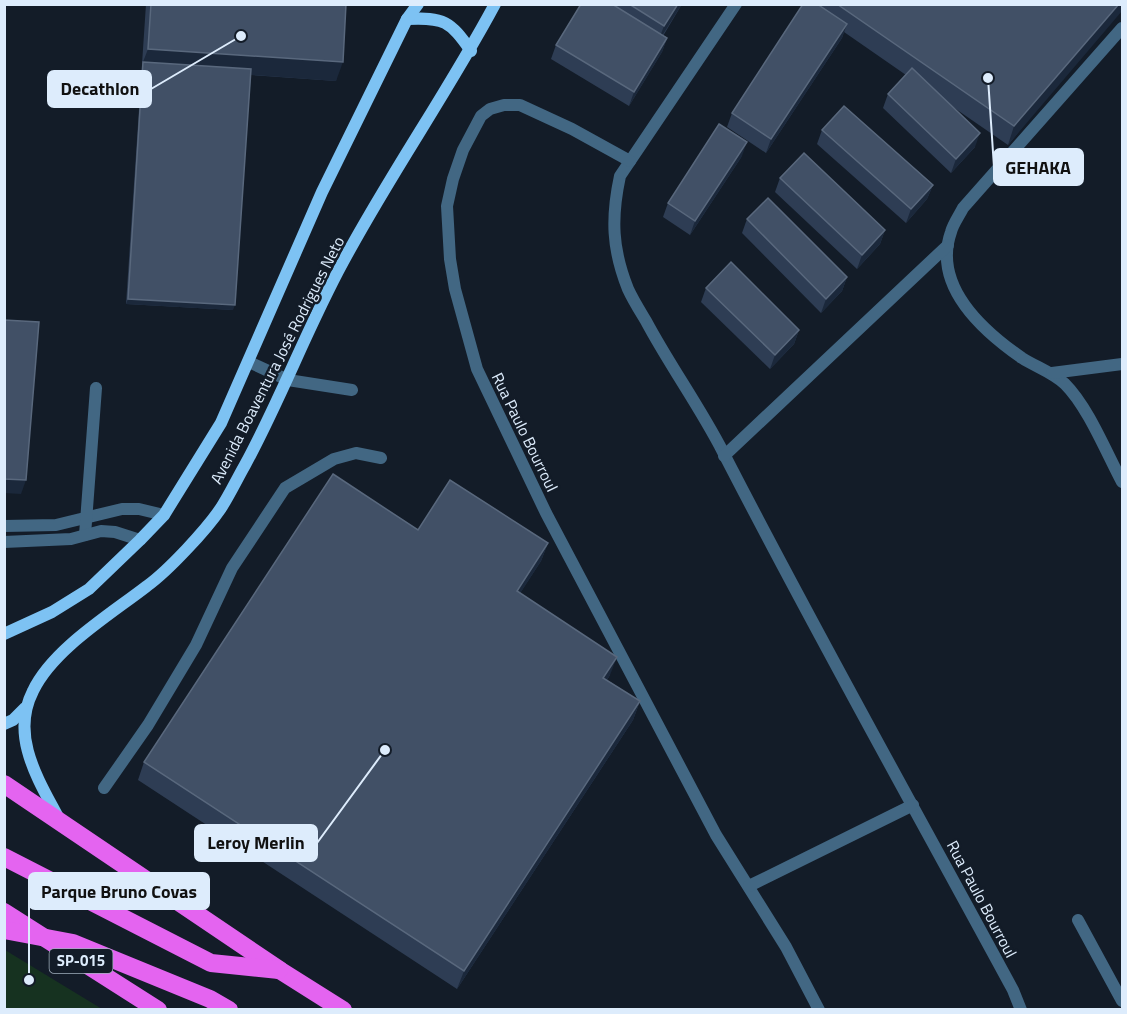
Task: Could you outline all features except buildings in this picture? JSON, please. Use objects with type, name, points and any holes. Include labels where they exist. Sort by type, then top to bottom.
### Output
[{"type":"highway","points":[[4,784],[343,1010]]},
{"type":"highway","points":[[4,856],[212,963],[281,970]]},
{"type":"highway","name":"SP-015","points":[[4,912],[158,1010]]},
{"type":"highway","points":[[4,930],[74,943],[210,999],[230,1010]]},
{"type":"street","name":"Avenida Boaventura José Rodrigues Neto","points":[[4,634],[52,612],[90,589],[164,515],[220,423],[249,362],[322,192],[407,19],[418,4]]},
{"type":"street","name":"Avenida Boaventura José Rodrigues Neto","points":[[60,820],[36,776],[27,749],[24,723],[26,708],[33,689],[49,668],[78,638],[150,584],[189,545],[221,508],[276,407],[343,261],[471,51],[495,4]]},
{"type":"street","name":"Rua Paulo Bourroul","points":[[736,4],[620,176],[614,205],[613,231],[618,256],[634,299],[724,456],[792,587],[913,805],[1021,1010]]},
{"type":"street","points":[[407,19],[431,18],[450,24],[471,51]]},
{"type":"street","points":[[1122,28],[963,208],[951,232],[948,245],[948,267],[960,299],[996,339],[1024,360],[1052,373],[1065,384],[1080,403],[1122,482]]},
{"type":"street","name":"Rua Paulo Bourroul","points":[[630,161],[572,129],[520,105],[504,105],[490,109],[481,116],[472,130],[453,179],[447,206],[452,269],[477,369],[546,513],[711,825],[786,947],[819,1010]]},
{"type":"street","points":[[724,456],[948,245]]},
{"type":"street","points":[[249,362],[288,380],[352,390]]},
{"type":"street","points":[[1052,373],[1122,364]]},
{"type":"street","points":[[85,535],[96,388]]},
{"type":"street","points":[[104,788],[148,725],[196,645],[232,568],[285,488],[334,459],[356,453],[381,458]]},
{"type":"street","points":[[4,526],[56,525],[122,509],[139,509],[164,515]]},
{"type":"street","points":[[4,542],[71,539],[101,531],[115,532],[140,540]]},
{"type":"street","points":[[4,724],[13,720],[26,708]]},
{"type":"street","points":[[749,886],[913,805]]},
{"type":"street","points":[[1078,920],[1122,1001]]},
{"type":"green space","points":[[5,950],[102,1009],[5,1009]]},
{"type":"place","name":"Decathlon","points":[[241,36]]},
{"type":"place","name":"GEHAKA","points":[[988,78]]},
{"type":"place","name":"Leroy Merlin","points":[[385,750]]},
{"type":"place","name":"Parque Bruno Covas","points":[[29,980]]}]
